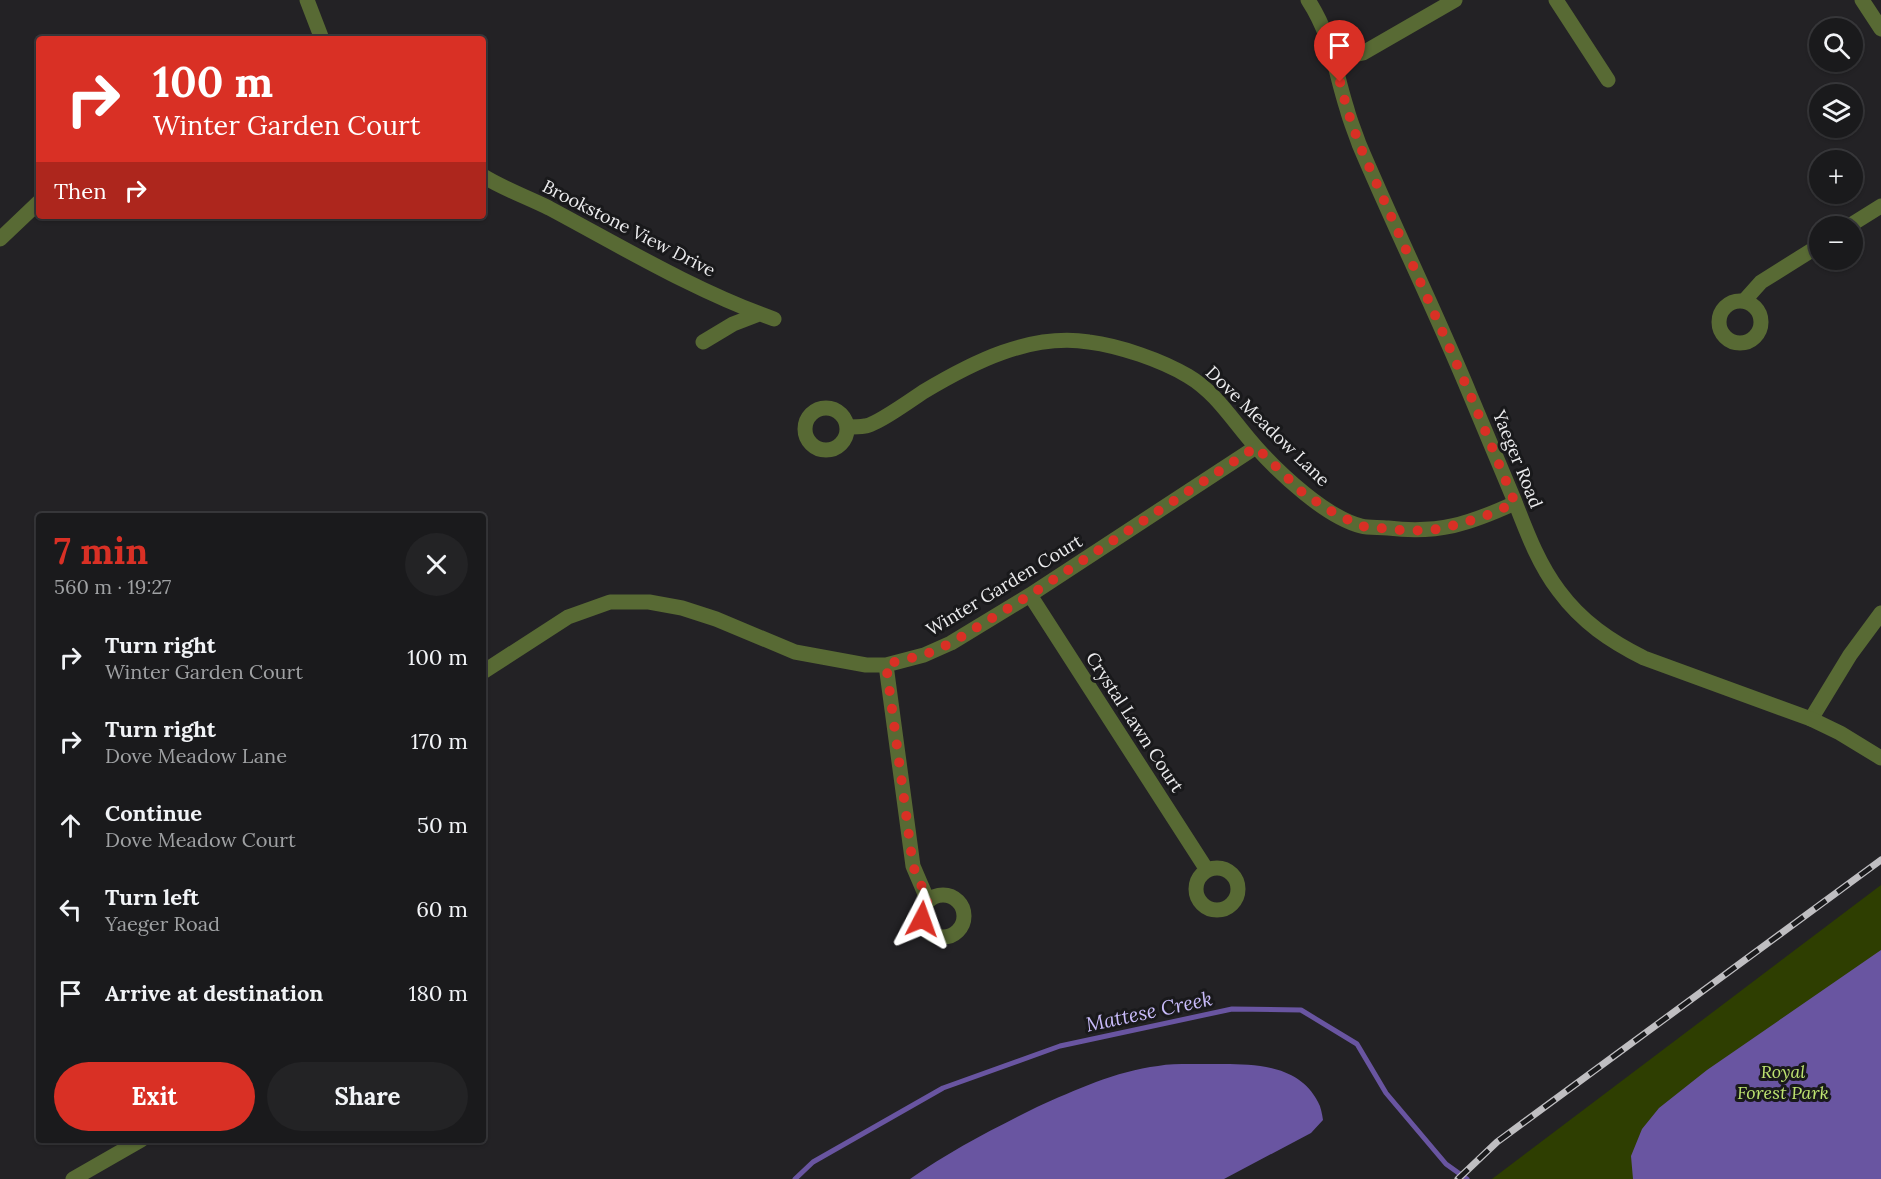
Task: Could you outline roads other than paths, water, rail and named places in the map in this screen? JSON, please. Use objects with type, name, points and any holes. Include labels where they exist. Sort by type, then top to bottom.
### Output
[{"type":"street","points":[[307,0],[321,36]]},
{"type":"street","name":"Yaeger Road","points":[[1308,0],[1321,20],[1335,59],[1347,109],[1359,144],[1470,394],[1542,564],[1558,590],[1578,614],[1606,638],[1644,658],[1811,719],[1840,733],[1881,758]]},
{"type":"street","points":[[1335,59],[1363,53],[1455,0]]},
{"type":"street","points":[[1556,0],[1608,81]]},
{"type":"street","points":[[1862,0],[1881,29]]},
{"type":"street","name":"Brookstone View Drive","points":[[486,177],[617,246],[774,319]]},
{"type":"street","points":[[0,239],[36,205]]},
{"type":"street","points":[[1863,217],[1881,206]]},
{"type":"street","points":[[1744,301],[1761,282],[1809,252]]},
{"type":"street","points":[[703,342],[733,324],[759,314]]},
{"type":"street","name":"Dove Meadow Lane","points":[[847,427],[867,426],[930,388],[998,354],[1028,344],[1058,340],[1078,341],[1116,347],[1188,375],[1205,388],[1256,447],[1302,492],[1329,510],[1360,526],[1410,531],[1441,529],[1483,517],[1515,503]]},
{"type":"street","name":"Winter Garden Court","points":[[486,670],[568,617],[610,602],[649,602],[682,608],[716,619],[795,652],[867,665],[886,664],[924,655],[951,643],[1030,595],[1256,447]]},
{"type":"street","name":"Crystal Lawn Court","points":[[1030,595],[1207,870]]},
{"type":"street","points":[[1811,719],[1850,655],[1881,613]]},
{"type":"street","points":[[886,664],[913,866],[928,901]]},
{"type":"street","points":[[73,1179],[136,1143]]},
{"type":"waterway","name":"Mattese Creek","points":[[795,1179],[813,1162],[943,1088],[1060,1046],[1232,1009],[1301,1010],[1357,1044],[1386,1093],[1446,1164],[1467,1179]]},
{"type":"railway","points":[[1458,1179],[1497,1142],[1881,860]]},
{"type":"park label","name":"Royal Forest Park","points":[[1783,1081]]}]
